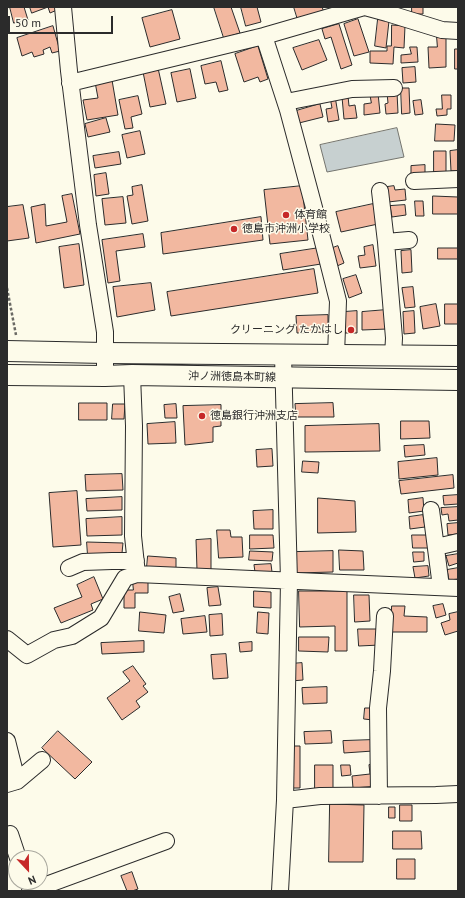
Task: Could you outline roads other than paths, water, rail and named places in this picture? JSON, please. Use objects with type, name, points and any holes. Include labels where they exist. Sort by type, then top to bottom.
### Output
[{"type":"main road","name":"沖ノ洲徳島本町線","points":[[13,351],[458,356]]},
{"type":"main road","name":"沖ノ洲徳島本町線","points":[[7,374],[458,380]]},
{"type":"street","points":[[63,7],[70,83],[88,225],[105,332],[105,376]]},
{"type":"street","points":[[70,83],[264,36],[364,7],[442,30],[458,31]]},
{"type":"street","points":[[264,36],[286,102],[338,301],[336,355]]},
{"type":"street","points":[[286,102],[352,89],[394,88]]},
{"type":"street","points":[[414,181],[458,179]]},
{"type":"street","points":[[380,191],[394,338],[393,356]]},
{"type":"street","points":[[386,242],[409,240]]},
{"type":"street","points":[[280,891],[285,800],[289,581],[283,355]]},
{"type":"street","points":[[132,375],[134,426],[133,536],[137,568]]},
{"type":"street","points":[[431,510],[441,587]]},
{"type":"street","points":[[436,547],[458,542]]},
{"type":"street","points":[[68,568],[83,562],[112,561],[137,568],[289,581],[458,588]]},
{"type":"street","points":[[7,638],[27,654],[54,640],[72,636],[101,618],[125,578],[137,568]]},
{"type":"street","points":[[379,796],[378,708],[385,616]]},
{"type":"street","points":[[8,741],[12,783]]},
{"type":"street","points":[[12,783],[42,760]]},
{"type":"street","points":[[285,800],[320,796],[436,796],[458,794]]},
{"type":"street","points":[[10,834],[15,850]]},
{"type":"street","points":[[30,891],[166,841]]},
{"type":"place","name":"体育館","points":[[286,215]]},
{"type":"place","name":"徳島市沖洲小学校","points":[[234,229]]},
{"type":"place","name":"クリーニング たかはし","points":[[351,330]]},
{"type":"place","name":"徳島銀行沖洲支店","points":[[202,416]]}]
